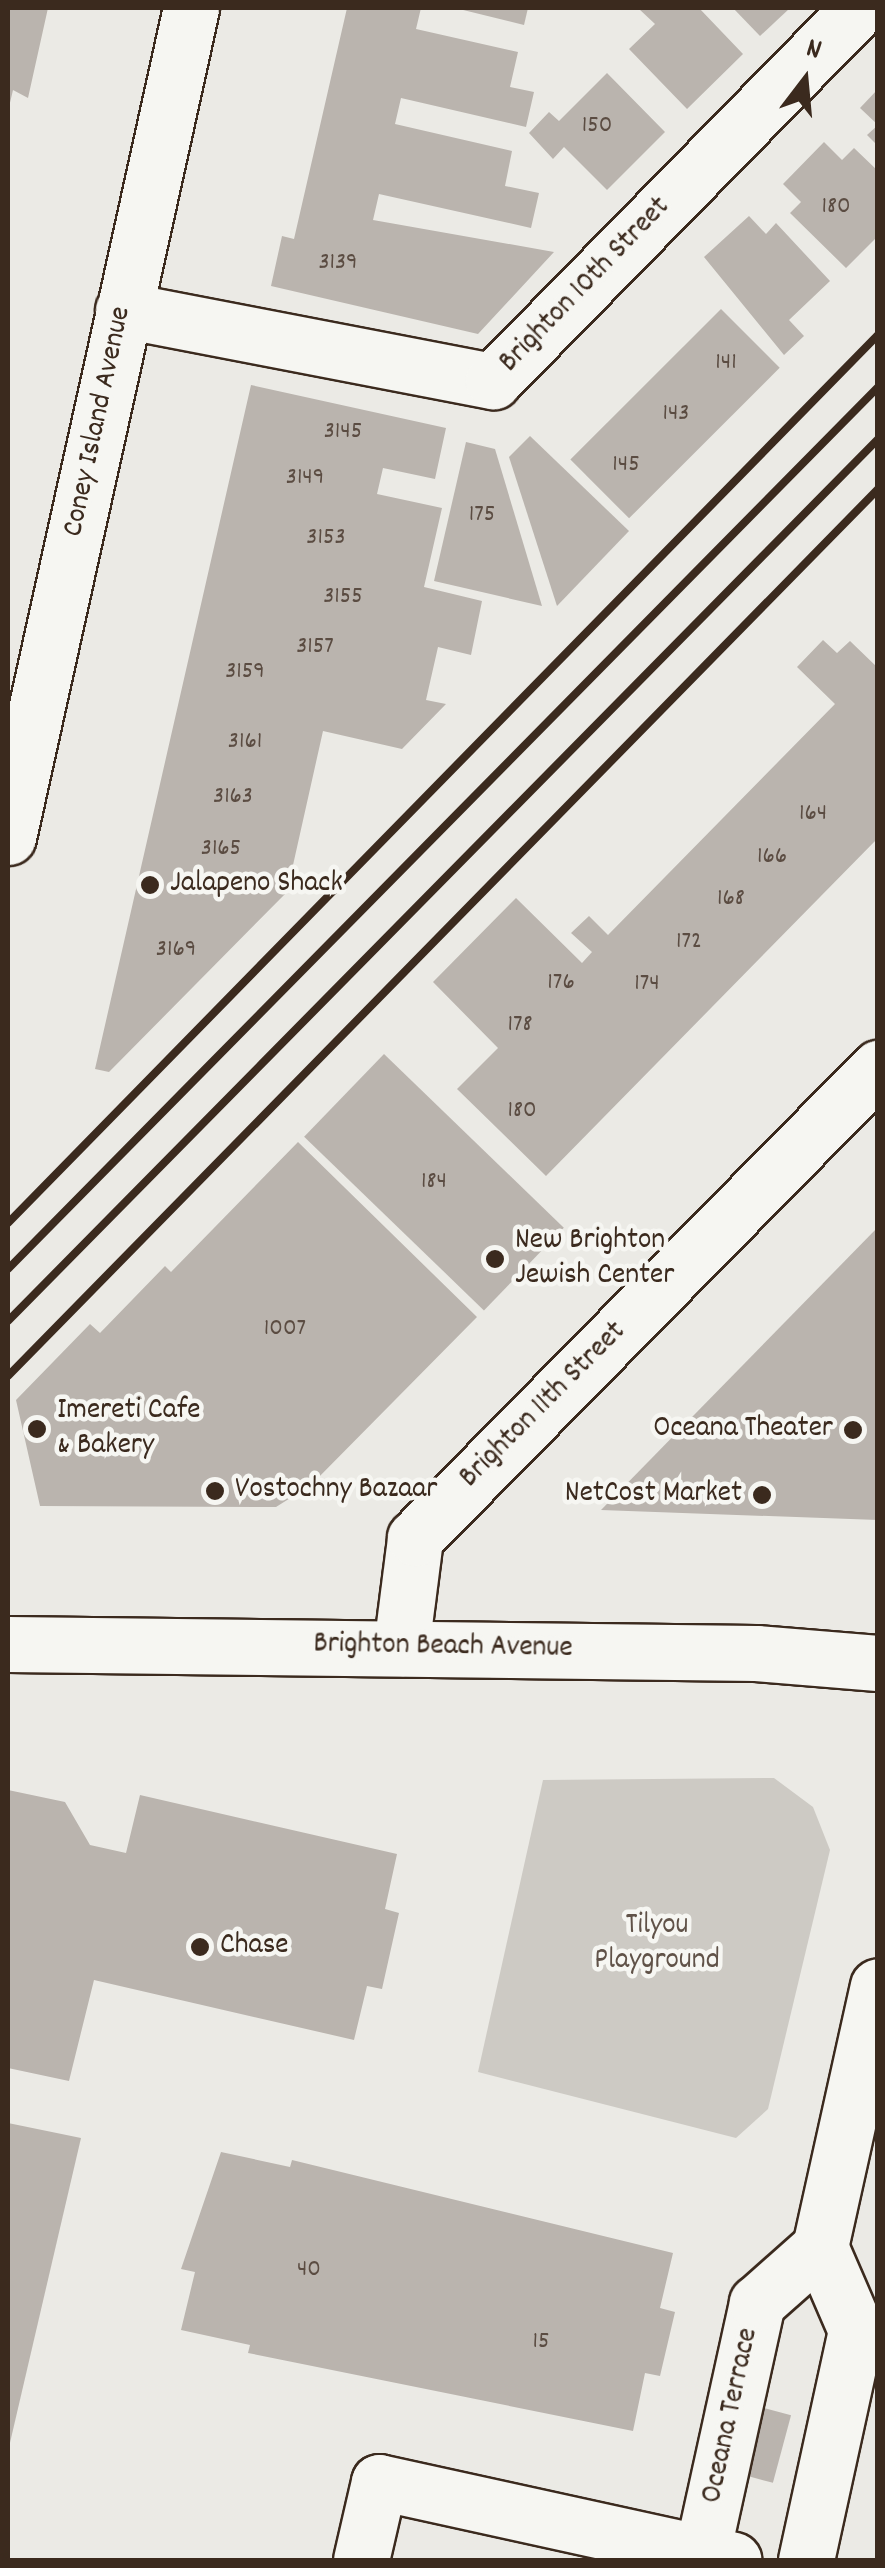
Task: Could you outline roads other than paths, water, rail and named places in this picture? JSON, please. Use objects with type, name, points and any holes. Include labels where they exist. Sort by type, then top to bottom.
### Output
[{"type":"street","name":"Coney Island Avenue","points":[[8,837],[191,8]]},
{"type":"street","name":"Brighton 10th Street","points":[[123,310],[494,381],[859,8]]},
{"type":"street","name":"Brighton 11th Street","points":[[401,1648],[415,1538],[878,1068]]},
{"type":"street","name":"Brighton Beach Avenue","points":[[8,1644],[401,1648],[878,1664]]},
{"type":"street","points":[[806,2560],[856,2330],[820,2248],[878,1986]]},
{"type":"street","name":"Oceana Terrace","points":[[718,2557],[756,2303],[820,2248]]},
{"type":"street","points":[[362,2560],[379,2482],[718,2557]]},
{"type":"railway","points":[[8,1223],[878,335]]},
{"type":"railway","points":[[8,1269],[878,387]]},
{"type":"railway","points":[[8,1321],[878,439]]},
{"type":"railway","points":[[8,1376],[878,489]]},
{"type":"place","name":"Jalapeno Shack","points":[[150,885]]},
{"type":"place","name":"New Brighton Jewish Center","points":[[495,1259]]},
{"type":"place","name":"Imereti Cafe & Bakery","points":[[37,1429]]},
{"type":"place","name":"Oceana Theater","points":[[853,1430]]},
{"type":"place","name":"Vostochny Bazaar","points":[[215,1491]]},
{"type":"place","name":"NetCost Market","points":[[762,1495]]},
{"type":"place","name":"Chase","points":[[200,1947]]},
{"type":"park label","name":"Tilyou Playground","points":[[657,1944]]}]
